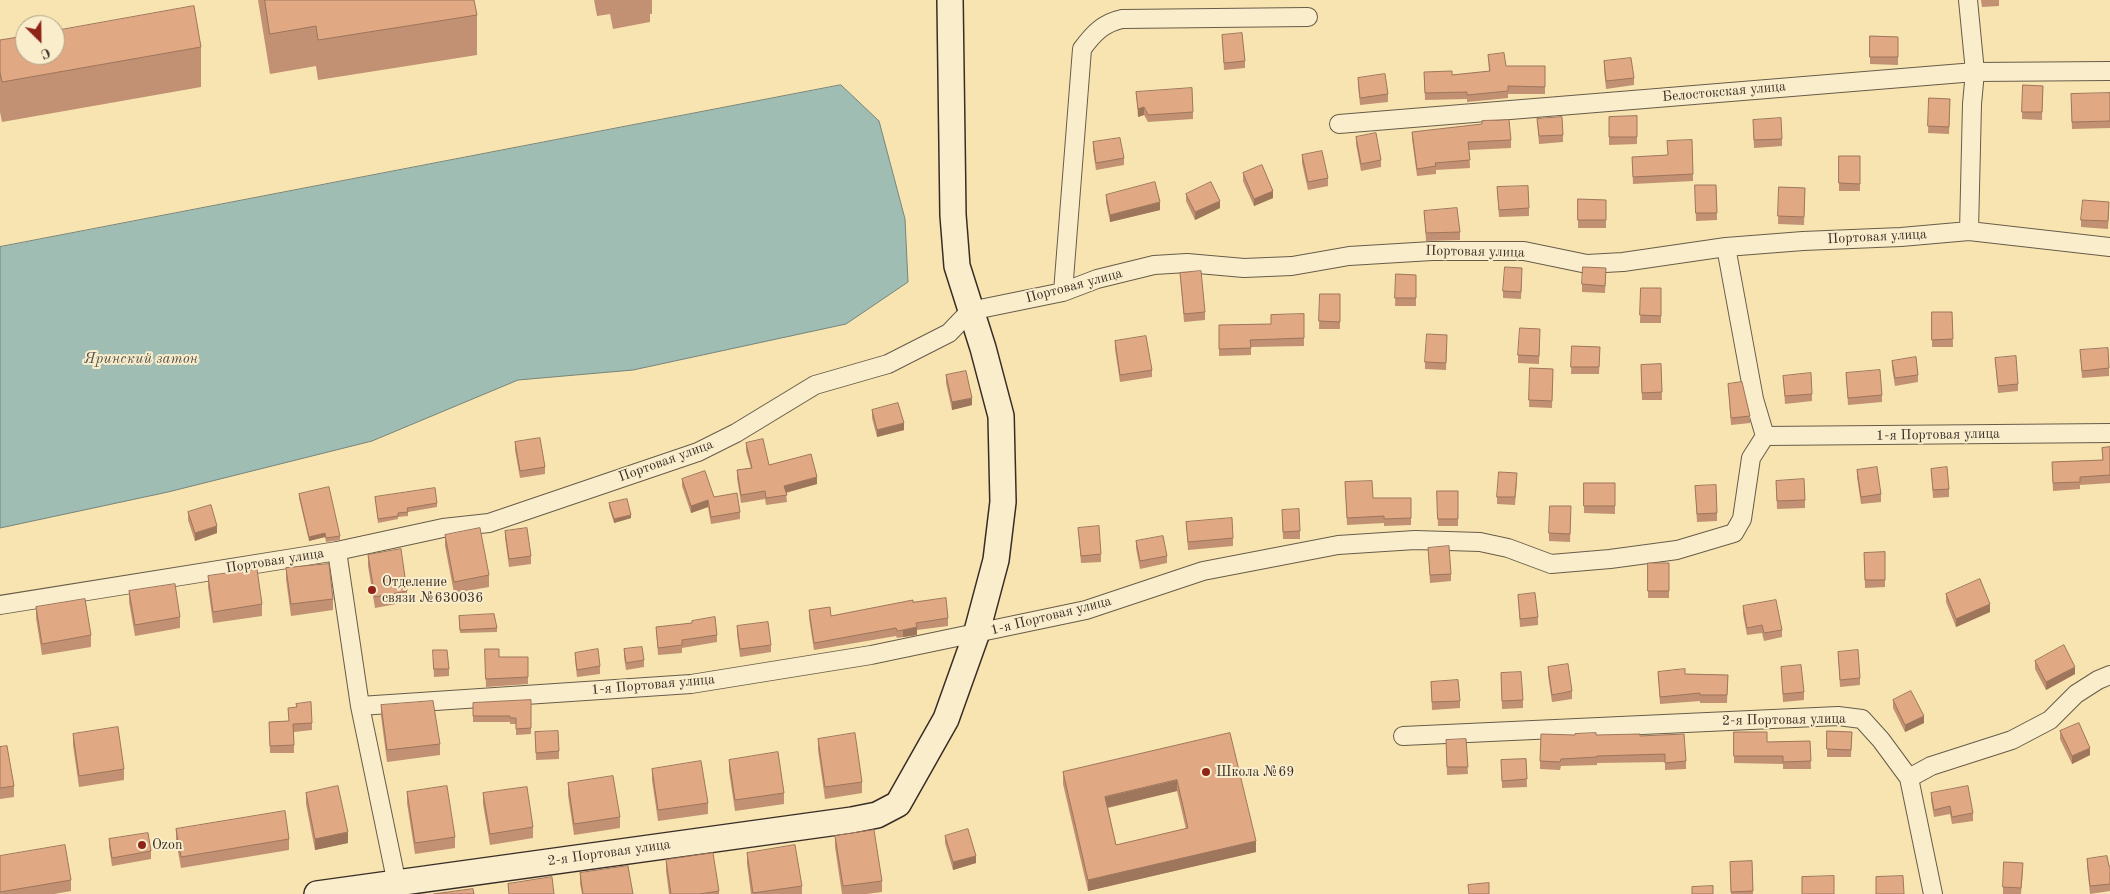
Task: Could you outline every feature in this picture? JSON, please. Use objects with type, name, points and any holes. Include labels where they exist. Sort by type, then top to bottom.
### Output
[{"type":"street","points":[[950,0],[953,215],[957,266],[983,348],[1000,416],[1003,502],[996,560],[976,635]]},
{"type":"street","points":[[1968,0],[1975,72],[1972,104],[1969,231]]},
{"type":"street","points":[[1063,292],[1082,49],[1094,32],[1110,21],[1122,18],[1308,17]]},
{"type":"street","name":"Белостокская улица","points":[[1339,124],[1975,72],[2110,71]]},
{"type":"street","name":"Портовая улица","points":[[0,606],[337,550],[443,528],[489,524],[698,452],[736,433],[815,386],[888,364],[940,338],[949,333],[970,311],[1063,292],[1097,279],[1154,265],[1187,262],[1244,268],[1292,266],[1349,256],[1432,251],[1524,252],[1587,264],[1623,262],[1726,246],[1902,237],[1969,231],[2110,247]]},
{"type":"street","points":[[1726,246],[1754,399],[1765,436]]},
{"type":"street","name":"1-я Портовая улица","points":[[360,706],[691,684],[871,655],[976,635],[1086,610],[1203,571],[1338,545],[1415,540],[1480,542],[1508,548],[1551,564],[1610,559],[1677,550],[1734,533],[1742,519],[1751,458],[1765,436],[2110,433]]},
{"type":"street","points":[[337,550],[360,706],[398,888]]},
{"type":"street","name":"2-я Портовая улица","points":[[317,894],[398,888],[852,820],[877,814],[898,804],[946,719],[976,635]]},
{"type":"street","points":[[1933,894],[1909,778],[1931,766],[2012,740],[2050,720],[2076,694],[2098,680],[2110,676]]},
{"type":"street","name":"2-я Портовая улица","points":[[1403,736],[1838,716],[1862,719],[1881,740],[1909,778]]},
{"type":"water","name":"Яринский затон","points":[[841,85],[879,121],[905,219],[908,282],[846,324],[633,370],[518,380],[372,441],[168,492],[0,528],[0,247]]},
{"type":"building","points":[[265,0],[474,0],[477,15],[318,40],[316,26],[270,34]]},
{"type":"building","points":[[194,6],[201,47],[2,82],[0,72],[0,40],[15,38],[15,65],[65,65],[65,29]]},
{"type":"building","points":[[1242,33],[1245,61],[1224,63],[1222,35]]},
{"type":"building","points":[[1870,36],[1898,37],[1898,57],[1870,57]]},
{"type":"building","points":[[1504,53],[1506,66],[1545,66],[1545,87],[1508,86],[1508,91],[1467,95],[1467,92],[1425,93],[1424,72],[1452,71],[1452,75],[1490,71],[1488,55]]},
{"type":"building","points":[[1631,58],[1634,78],[1606,81],[1604,61]]},
{"type":"building","points":[[1385,74],[1388,94],[1360,98],[1358,78]]},
{"type":"building","points":[[2023,85],[2043,86],[2042,112],[2022,112]]},
{"type":"building","points":[[1192,88],[1193,112],[1148,115],[1144,107],[1138,109],[1136,92]]},
{"type":"building","points":[[2110,93],[2110,121],[2072,122],[2071,94]]},
{"type":"building","points":[[1929,98],[1950,99],[1949,127],[1928,126]]},
{"type":"building","points":[[1637,116],[1637,137],[1609,137],[1609,117]]},
{"type":"building","points":[[1562,117],[1563,135],[1539,136],[1537,119]]},
{"type":"building","points":[[1781,118],[1782,139],[1754,140],[1753,120]]},
{"type":"building","points":[[1509,120],[1511,140],[1468,142],[1470,160],[1435,163],[1436,166],[1417,169],[1412,132],[1482,124],[1482,121]]},
{"type":"building","points":[[1376,133],[1381,160],[1361,164],[1356,137]]},
{"type":"building","points":[[1120,138],[1124,158],[1096,163],[1093,142]]},
{"type":"building","points":[[1692,140],[1693,174],[1633,177],[1632,157],[1668,155],[1667,141]]},
{"type":"building","points":[[1322,151],[1328,178],[1308,182],[1302,155]]},
{"type":"building","points":[[1839,156],[1860,156],[1860,184],[1839,183]]},
{"type":"building","points":[[1262,165],[1273,191],[1254,199],[1243,173]]},
{"type":"building","points":[[1155,182],[1160,202],[1110,215],[1106,195]]},
{"type":"building","points":[[1211,182],[1220,201],[1195,212],[1186,194]]},
{"type":"building","points":[[1695,185],[1716,185],[1717,213],[1696,213]]},
{"type":"building","points":[[1528,186],[1529,208],[1499,210],[1497,187]]},
{"type":"building","points":[[1779,187],[1805,188],[1804,217],[1778,216]]},
{"type":"building","points":[[1578,199],[1606,200],[1606,220],[1578,220]]},
{"type":"building","points":[[2083,200],[2109,202],[2108,221],[2081,220]]},
{"type":"building","points":[[1457,208],[1460,232],[1426,233],[1424,211]]},
{"type":"building","points":[[1505,267],[1522,268],[1521,292],[1503,291]]},
{"type":"building","points":[[1583,267],[1606,268],[1605,286],[1582,284]]},
{"type":"building","points":[[1201,271],[1205,312],[1184,314],[1180,273]]},
{"type":"building","points":[[1396,274],[1416,275],[1416,298],[1395,298]]},
{"type":"building","points":[[1641,288],[1661,288],[1661,316],[1640,315]]},
{"type":"building","points":[[1320,294],[1340,294],[1340,322],[1319,321]]},
{"type":"building","points":[[1932,312],[1952,312],[1953,339],[1932,340]]},
{"type":"building","points":[[1304,314],[1304,338],[1250,340],[1251,348],[1219,349],[1219,325],[1271,324],[1271,315]]},
{"type":"building","points":[[1520,328],[1540,329],[1539,356],[1518,355]]},
{"type":"building","points":[[1427,334],[1447,335],[1446,363],[1425,362]]},
{"type":"building","points":[[1146,336],[1152,370],[1120,375],[1115,341]]},
{"type":"building","points":[[1572,346],[1600,347],[1599,367],[1571,367]]},
{"type":"building","points":[[2108,348],[2109,368],[2082,371],[2080,350]]},
{"type":"building","points":[[2016,356],[2018,384],[1998,386],[1995,358]]},
{"type":"building","points":[[1916,357],[1918,375],[1895,378],[1892,361]]},
{"type":"building","points":[[1661,364],[1662,392],[1642,393],[1641,365]]},
{"type":"building","points":[[1530,368],[1553,369],[1552,401],[1529,400]]},
{"type":"building","points":[[1880,370],[1882,395],[1848,398],[1846,373]]},
{"type":"building","points":[[966,371],[972,398],[952,402],[946,375]]},
{"type":"building","points":[[1811,373],[1812,394],[1785,396],[1783,376]]},
{"type":"building","points":[[1742,382],[1750,416],[1731,418],[1728,384]]},
{"type":"building","points":[[898,403],[904,423],[877,430],[872,410]]},
{"type":"building","points":[[540,438],[545,467],[520,471],[515,442]]},
{"type":"building","points":[[763,439],[769,465],[811,454],[817,477],[784,486],[787,495],[766,498],[765,491],[741,495],[737,470],[752,468],[746,443]]},
{"type":"building","points":[[2110,447],[2110,475],[2080,477],[2080,482],[2053,483],[2052,462],[2103,460],[2102,448]]},
{"type":"building","points":[[1877,467],[1881,494],[1861,497],[1857,470]]},
{"type":"building","points":[[1947,467],[1949,489],[1933,490],[1931,469]]},
{"type":"building","points":[[705,471],[714,497],[737,493],[740,512],[711,517],[708,500],[691,506],[682,479]]},
{"type":"building","points":[[1499,472],[1517,473],[1515,497],[1497,497]]},
{"type":"building","points":[[1804,479],[1805,500],[1777,501],[1776,481]]},
{"type":"building","points":[[1372,481],[1373,498],[1411,498],[1411,518],[1384,519],[1384,516],[1347,518],[1345,482]]},
{"type":"building","points":[[1584,483],[1615,483],[1615,506],[1584,506]]},
{"type":"building","points":[[1716,485],[1717,513],[1697,514],[1695,486]]},
{"type":"building","points":[[329,487],[340,536],[326,538],[325,533],[309,537],[299,494]]},
{"type":"building","points":[[435,488],[437,503],[407,508],[408,512],[398,513],[398,516],[378,519],[375,497]]},
{"type":"building","points":[[1437,491],[1458,491],[1458,519],[1438,519]]},
{"type":"building","points":[[627,499],[631,515],[614,519],[609,503]]},
{"type":"building","points":[[211,505],[217,526],[195,533],[188,512]]},
{"type":"building","points":[[1550,506],[1571,506],[1570,534],[1549,533]]},
{"type":"building","points":[[1299,509],[1300,531],[1283,532],[1282,510]]},
{"type":"building","points":[[1232,518],[1233,538],[1188,542],[1186,522]]},
{"type":"building","points":[[1099,526],[1101,554],[1081,556],[1078,528]]},
{"type":"building","points":[[480,528],[489,575],[454,582],[445,535]]},
{"type":"building","points":[[527,528],[531,556],[509,559],[505,531]]},
{"type":"building","points":[[1163,536],[1167,556],[1140,561],[1136,541]]},
{"type":"building","points":[[1449,546],[1451,574],[1430,575],[1428,548]]},
{"type":"building","points":[[401,549],[407,591],[375,597],[368,555]]},
{"type":"building","points":[[1885,552],[1885,580],[1865,580],[1864,553]]},
{"type":"building","points":[[1648,563],[1669,563],[1669,591],[1648,591]]},
{"type":"building","points":[[329,564],[333,599],[291,604],[286,568]]},
{"type":"building","points":[[257,569],[262,604],[213,612],[208,576]]},
{"type":"building","points":[[1980,579],[1990,604],[1956,619],[1946,594]]},
{"type":"building","points":[[175,584],[180,617],[135,625],[129,591]]},
{"type":"building","points":[[1535,593],[1538,617],[1520,619],[1518,595]]},
{"type":"building","points":[[946,598],[948,618],[916,623],[917,627],[903,630],[897,631],[896,628],[814,643],[809,610],[830,607],[831,616],[913,600],[913,602]]},
{"type":"building","points":[[85,599],[91,635],[42,644],[36,607]]},
{"type":"building","points":[[1776,600],[1782,630],[1764,633],[1762,625],[1747,628],[1743,606]]},
{"type":"building","points":[[494,614],[497,628],[460,630],[459,616]]},
{"type":"building","points":[[715,617],[717,635],[682,640],[682,645],[658,648],[656,627],[692,623],[692,621]]},
{"type":"building","points":[[768,622],[771,645],[740,649],[737,626]]},
{"type":"building","points":[[2064,645],[2075,667],[2046,682],[2035,661]]},
{"type":"building","points":[[642,647],[644,660],[626,663],[624,649]]},
{"type":"building","points":[[485,649],[499,649],[499,657],[528,657],[528,677],[486,679]]},
{"type":"building","points":[[598,649],[600,666],[577,670],[575,653]]},
{"type":"building","points":[[433,650],[447,650],[449,669],[434,669]]},
{"type":"building","points":[[1858,650],[1860,678],[1840,680],[1838,652]]},
{"type":"building","points":[[1568,664],[1572,691],[1552,695],[1548,667]]},
{"type":"building","points":[[1801,665],[1804,692],[1783,694],[1781,667]]},
{"type":"building","points":[[1685,669],[1685,674],[1728,675],[1727,695],[1700,695],[1700,693],[1660,697],[1658,672]]},
{"type":"building","points":[[1521,672],[1523,700],[1502,701],[1501,673]]},
{"type":"building","points":[[1458,680],[1460,701],[1432,702],[1431,682]]},
{"type":"building","points":[[1911,691],[1924,716],[1905,725],[1893,700]]},
{"type":"building","points":[[531,700],[531,728],[516,729],[516,718],[510,718],[510,716],[473,716],[473,703]]},
{"type":"building","points":[[433,701],[440,744],[387,750],[381,705]]},
{"type":"building","points":[[311,702],[312,723],[293,724],[294,745],[270,746],[269,722],[289,721],[288,708],[297,707],[296,704]]},
{"type":"building","points":[[2079,723],[2090,748],[2072,756],[2060,731]]},
{"type":"building","points":[[118,727],[124,769],[79,776],[73,734]]},
{"type":"building","points":[[558,731],[559,751],[536,753],[535,732]]},
{"type":"building","points":[[1827,731],[1852,732],[1851,750],[1827,749]]},
{"type":"building","points":[[1734,732],[1767,732],[1767,742],[1810,741],[1811,761],[1783,762],[1783,756],[1734,756]]},
{"type":"building","points":[[855,733],[862,782],[825,787],[818,739]]},
{"type":"building","points":[[1230,733],[1256,841],[1088,880],[1063,772]],"holes":[[[1177,780],[1188,828],[1116,845],[1105,797]]]},
{"type":"building","points":[[1596,733],[1596,735],[1640,734],[1640,736],[1684,734],[1686,761],[1665,763],[1665,754],[1597,756],[1561,759],[1560,762],[1540,761],[1541,734],[1575,735]]},
{"type":"building","points":[[1466,739],[1468,767],[1447,767],[1446,740]]},
{"type":"building","points":[[7,746],[14,786],[0,788],[0,747]]},
{"type":"building","points":[[778,752],[784,793],[735,800],[729,760]]},
{"type":"building","points":[[1526,759],[1527,779],[1502,781],[1501,760]]},
{"type":"building","points":[[701,761],[708,803],[658,810],[652,769]]},
{"type":"building","points":[[613,776],[620,817],[574,824],[568,783]]},
{"type":"building","points":[[338,786],[348,832],[315,839],[306,793]]},
{"type":"building","points":[[447,786],[455,837],[415,843],[407,792]]},
{"type":"building","points":[[1968,786],[1973,813],[1952,817],[1950,806],[1934,810],[1931,793]]},
{"type":"building","points":[[527,787],[533,827],[490,834],[483,793]]},
{"type":"building","points":[[285,811],[289,839],[181,857],[176,829]]},
{"type":"building","points":[[968,829],[976,856],[953,862],[945,836]]},
{"type":"building","points":[[874,830],[882,881],[843,886],[835,836]]},
{"type":"building","points":[[148,833],[151,851],[112,858],[109,839]]},
{"type":"building","points":[[65,845],[71,880],[0,892],[0,856]]},
{"type":"building","points":[[795,845],[802,886],[753,893],[747,853]]},
{"type":"building","points":[[713,853],[719,891],[700,894],[671,894],[666,860]]},
{"type":"building","points":[[2107,856],[2110,866],[2110,884],[2090,886],[2087,859]]},
{"type":"building","points":[[1752,861],[1753,891],[1731,892],[1730,862]]},
{"type":"building","points":[[2004,862],[2023,863],[2021,888],[2003,887]]},
{"type":"building","points":[[628,866],[633,894],[583,894],[580,873]]},
{"type":"building","points":[[1834,876],[1834,894],[1802,894],[1802,877]]},
{"type":"building","points":[[1903,876],[1904,894],[1876,894],[1876,877]]},
{"type":"building","points":[[552,877],[554,894],[509,894],[508,884]]},
{"type":"building","points":[[1489,883],[1489,894],[1469,894],[1468,885]]},
{"type":"building","points":[[1713,886],[1713,894],[1692,894],[1692,887]]},
{"type":"building","points":[[473,889],[474,894],[434,894]]},
{"type":"place","name":"Отделение связи №630036","points":[[372,590]]},
{"type":"place","name":"Школа №69","points":[[1206,772]]},
{"type":"place","name":"Ozon","points":[[142,845]]}]
